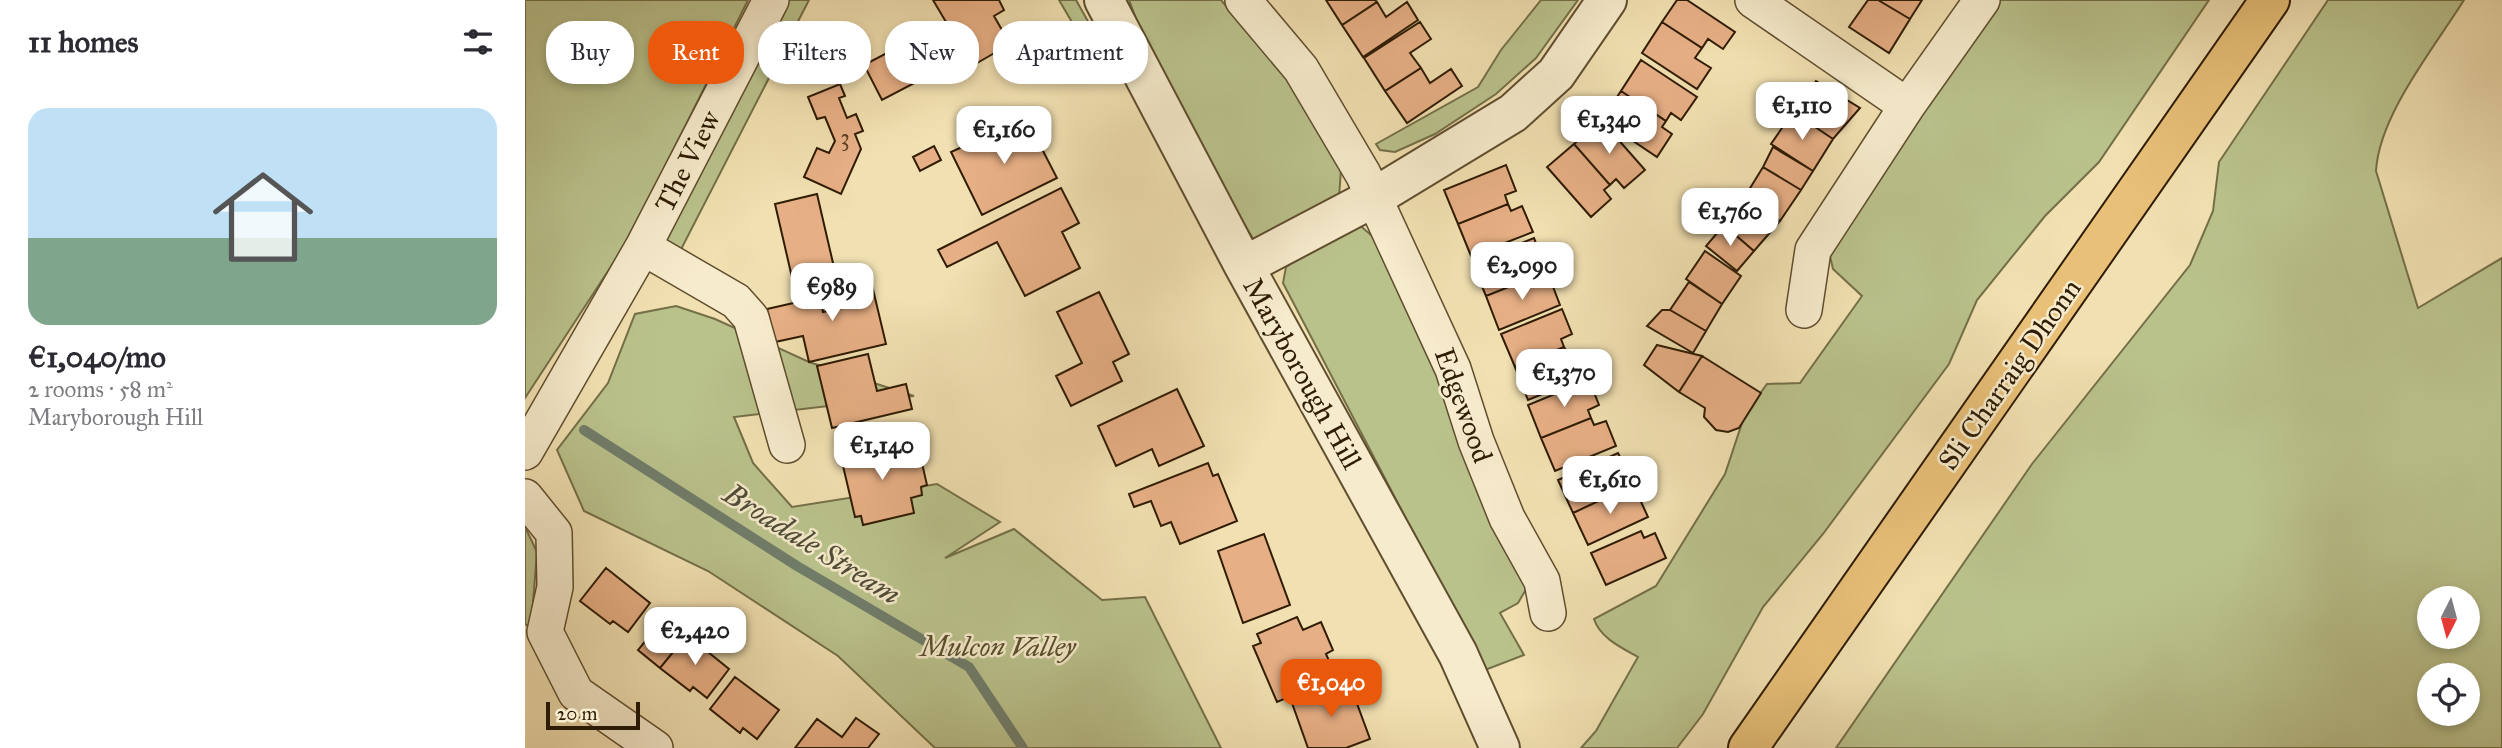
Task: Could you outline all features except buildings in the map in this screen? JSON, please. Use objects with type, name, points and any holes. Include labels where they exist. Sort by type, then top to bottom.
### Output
[{"type":"highway","name":"Sli Charraig Dhonn","points":[[1748,748],[2270,0]]},
{"type":"street","name":"The View","points":[[525,452],[643,247],[771,0]]},
{"type":"street","name":"Maryborough Hill","points":[[1104,0],[1244,266],[1458,654],[1500,748]]},
{"type":"street","name":"Edgewood","points":[[1243,0],[1301,69],[1363,174],[1453,369],[1476,441],[1507,518],[1542,581],[1548,613]]},
{"type":"street","points":[[1244,266],[1373,198],[1513,113],[1556,74],[1607,0]]},
{"type":"street","points":[[1753,0],[1906,106]]},
{"type":"street","points":[[1804,310],[1813,250],[1906,106],[1982,0]]},
{"type":"street","name":"The View","points":[[643,247],[736,301],[751,318],[787,445]]},
{"type":"street","points":[[525,498],[554,533],[555,587],[545,632],[576,693],[655,748]]},
{"type":"green space","points":[[525,0],[748,0],[738,21],[648,21],[648,84],[706,84],[629,239],[525,398]]},
{"type":"green space","points":[[770,0],[809,0],[798,21],[759,21]]},
{"type":"green space","points":[[1059,0],[1076,0],[1088,21],[1071,21]]},
{"type":"green space","points":[[1129,0],[1221,0],[1320,118],[1341,170],[1339,197],[1256,244],[1156,73],[1148,51],[1148,21],[1137,21]]},
{"type":"green space","points":[[1541,0],[1578,0],[1536,58],[1496,94],[1435,134],[1395,152],[1380,150],[1376,144],[1478,87],[1501,50]]},
{"type":"green space","points":[[1995,0],[2209,0],[2099,162],[2045,216],[1977,300],[1949,364],[1823,534],[1763,607],[1703,714],[1677,748],[1581,748],[1596,731],[1638,657],[1606,637],[1594,619],[1656,586],[1725,474],[1745,414],[1767,384],[1800,383],[1862,296],[1833,269],[1829,252],[1870,195]]},
{"type":"green space","points":[[2328,0],[2464,0],[2397,105],[2379,150],[2376,171],[2418,308],[2502,258],[2502,748],[1836,748],[2032,464],[2190,265],[2213,211],[2219,162]]},
{"type":"green space","points":[[758,23],[758,84],[766,84],[674,263],[643,247],[727,84],[744,84],[744,51]]},
{"type":"green space","points":[[1355,221],[1379,242],[1528,586],[1518,603],[1500,613],[1524,655],[1485,670],[1283,283],[1286,267]]},
{"type":"green space","name":"Mulcon Valley","points":[[676,306],[715,319],[809,362],[914,396],[734,417],[753,463],[792,507],[937,484],[1000,522],[945,558],[1014,529],[1102,600],[1145,597],[1221,748],[935,748],[838,656],[708,571],[584,511],[557,450],[608,383],[635,314]]},
{"type":"green space","points":[[525,527],[537,552],[531,628],[525,624]]},
{"type":"waterway","name":"Broadale Stream","points":[[584,430],[797,566],[969,667],[1023,748]]}]
